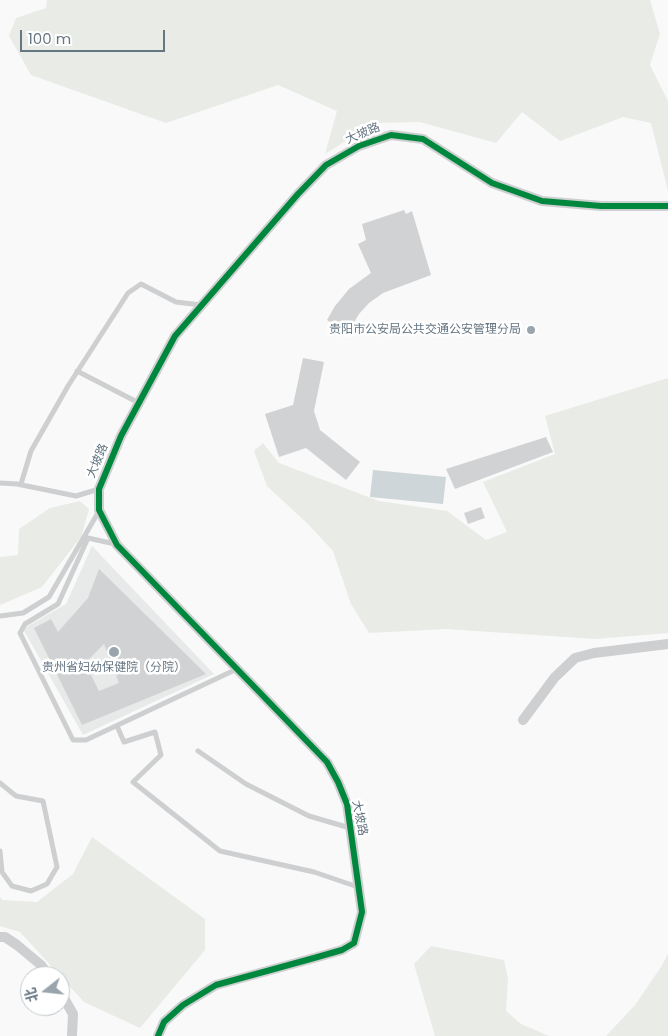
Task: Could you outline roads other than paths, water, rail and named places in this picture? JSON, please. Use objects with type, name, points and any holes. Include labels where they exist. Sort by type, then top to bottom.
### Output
[{"type":"street","name":"大坡路","points":[[158,1036],[164,1022],[183,1005],[216,985],[342,950],[354,943],[362,912],[347,804],[327,762],[117,545],[99,510],[98,490],[121,436],[175,336],[298,194],[326,165],[359,146],[391,135],[423,139],[492,183],[542,201],[601,206],[668,206]]},
{"type":"street","points":[[523,720],[555,677],[575,658],[594,653],[668,644]]},
{"type":"street","points":[[0,937],[6,937],[42,966]]},
{"type":"street","points":[[70,1009],[73,1014],[72,1036]]},
{"type":"lane","points":[[21,484],[31,451],[77,371],[128,293],[141,284],[176,302],[202,305]]},
{"type":"lane","points":[[77,371],[139,403]]},
{"type":"lane","points":[[0,483],[21,484],[76,496],[98,490]]},
{"type":"lane","points":[[0,616],[23,613],[49,597],[99,510]]},
{"type":"lane","points":[[117,545],[88,538],[58,604],[25,624],[20,633],[73,740],[86,740],[238,669]]},
{"type":"lane","points":[[118,726],[124,742],[155,732],[161,755],[133,782],[220,850],[314,872],[359,887]]},
{"type":"lane","points":[[198,751],[246,784],[309,816],[351,828]]},
{"type":"lane","points":[[0,783],[16,796],[43,801],[57,867],[47,884],[31,891],[12,886],[2,872],[0,851]]},
{"type":"place","name":"贵阳市公安局公共交通公安管理分局","points":[[531,330]]},
{"type":"place","name":"贵州省妇幼保健院（分院）","points":[[114,652]]}]
